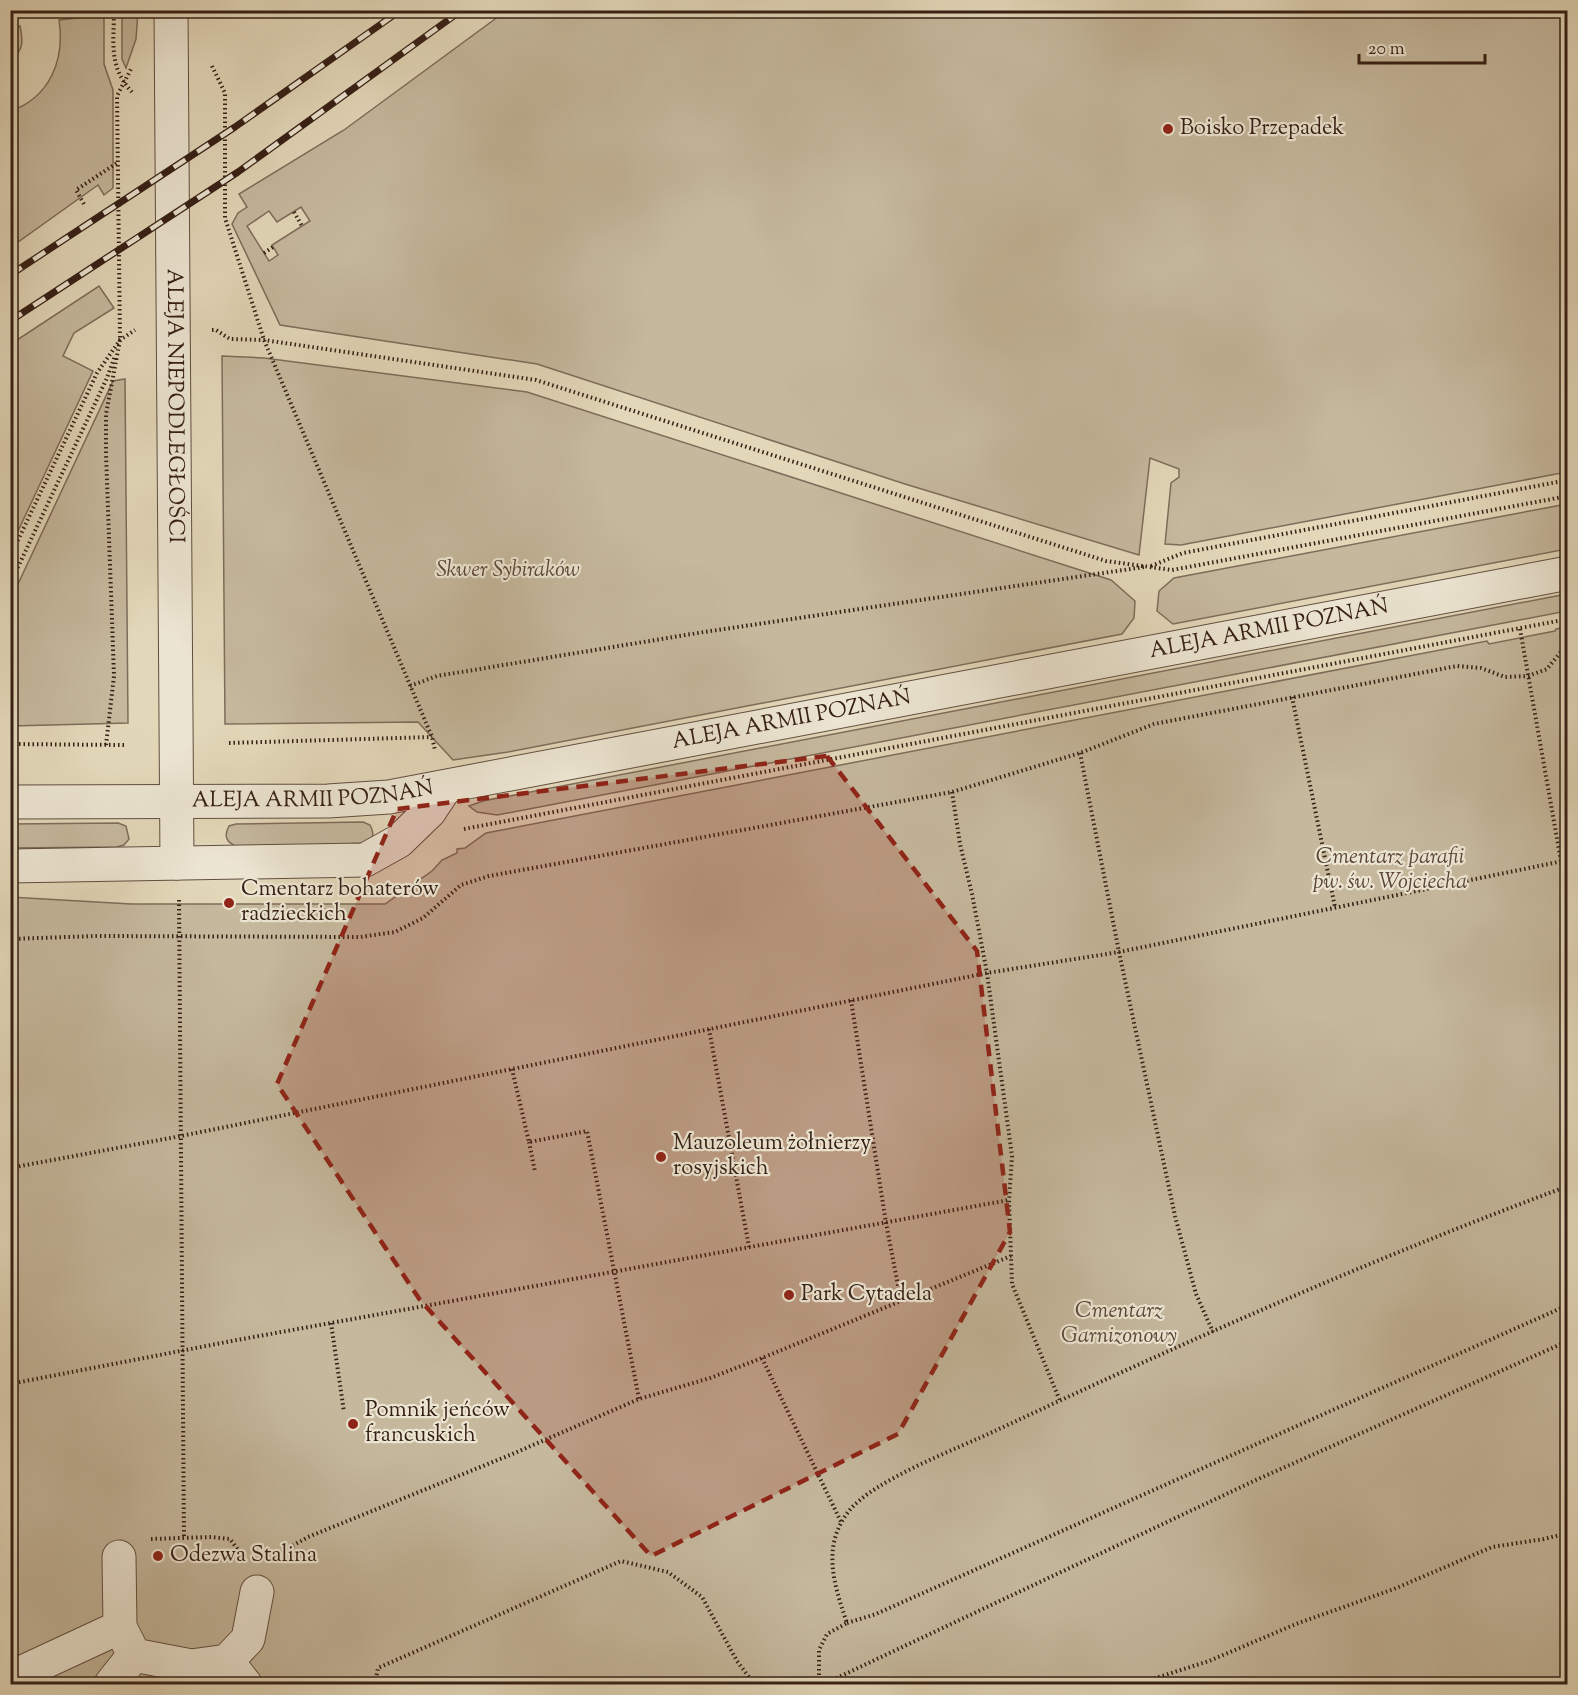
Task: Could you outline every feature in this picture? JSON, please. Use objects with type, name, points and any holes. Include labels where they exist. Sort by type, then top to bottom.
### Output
[{"type":"street","name":"ALEJA NIEPODLEGŁOŚCI","points":[[171,10],[178,878]]},
{"type":"street","name":"ALEJA ARMII POZNAŃ","points":[[10,802],[328,801],[389,797],[1568,573]]},
{"type":"street","points":[[10,866],[178,878],[365,860],[399,841],[429,812],[445,788]]},
{"type":"street","points":[[119,1557],[159,1663]]},
{"type":"street","points":[[10,1678],[159,1663],[236,1673],[248,1639],[258,1592]]},
{"type":"street","points":[[111,1684],[159,1663]]},
{"type":"path","points":[[10,16],[52,10]]},
{"type":"path","points":[[210,61],[225,93],[225,218],[264,340],[432,737],[229,743]]},
{"type":"path","points":[[105,745],[114,676],[106,414],[120,340],[117,96],[134,64]]},
{"type":"path","points":[[84,204],[76,190],[117,162]]},
{"type":"path","points":[[294,212],[302,226]]},
{"type":"path","points":[[264,253],[273,247]]},
{"type":"path","points":[[230,339],[264,340],[536,380],[1106,561],[1172,570],[1568,496]]},
{"type":"path","points":[[10,557],[97,373],[120,340]]},
{"type":"path","points":[[10,584],[107,378],[120,340]]},
{"type":"path","points":[[410,686],[437,676],[704,632],[1149,567],[1183,553],[1568,480]]},
{"type":"path","points":[[458,830],[1568,620]]},
{"type":"path","points":[[1520,628],[1568,901]]},
{"type":"path","points":[[10,939],[179,936],[360,937],[394,932],[423,918],[461,885],[489,876],[952,792],[1080,753],[1154,724],[1457,666],[1480,669],[1505,677],[1528,676],[1547,669],[1560,653],[1568,649]]},
{"type":"path","points":[[1292,698],[1335,907]]},
{"type":"path","points":[[10,744],[124,745]]},
{"type":"path","points":[[1080,753],[1175,1216],[1196,1294],[1214,1332]]},
{"type":"path","points":[[952,792],[960,844],[987,973],[1012,1156],[1009,1200],[1012,1284],[1060,1401]]},
{"type":"path","points":[[10,1168],[181,1136],[987,973],[1119,952],[1568,860]]},
{"type":"path","points":[[178,878],[184,1538]]},
{"type":"path","points":[[851,1000],[886,1223],[901,1300]]},
{"type":"path","points":[[709,1029],[749,1247]]},
{"type":"path","points":[[512,1069],[535,1172]]},
{"type":"path","points":[[529,1142],[586,1131],[639,1399]]},
{"type":"path","points":[[847,1623],[831,1558],[836,1535],[849,1510],[876,1489],[1060,1401],[1214,1332],[1454,1228],[1568,1186]]},
{"type":"path","points":[[10,1384],[615,1270],[1009,1200]]},
{"type":"path","points":[[271,1558],[308,1537],[510,1455],[639,1399],[710,1378],[1011,1256]]},
{"type":"path","points":[[819,1684],[819,1650],[827,1634],[847,1623],[876,1614],[1568,1305]]},
{"type":"path","points":[[331,1323],[344,1412]]},
{"type":"path","points":[[824,1684],[1256,1480],[1568,1341]]},
{"type":"path","points":[[762,1358],[842,1524]]},
{"type":"path","points":[[1137,1684],[1209,1661],[1296,1624],[1394,1589],[1492,1547],[1568,1533]]},
{"type":"path","points":[[153,1538],[230,1539],[244,1557]]},
{"type":"path","points":[[375,1684],[378,1668],[621,1561],[668,1572],[702,1597],[737,1661],[754,1684]]},
{"type":"highlighted area","points":[[827,756],[977,951],[1010,1232],[898,1434],[651,1556],[420,1300],[277,1084],[397,809]]},
{"type":"green space","points":[[122,11],[138,11],[136,39],[126,68],[122,59]]},
{"type":"green space","points":[[506,11],[1567,11],[1567,472],[1181,545],[1165,544],[1171,483],[1179,477],[1179,469],[1150,458],[1139,555],[905,484],[537,364],[280,325],[232,224],[238,213],[247,207],[239,194],[344,130]],"holes":[[[301,207],[310,221],[272,245],[278,255],[269,261],[247,226],[269,211],[277,222]]]},
{"type":"green space","points":[[104,15],[104,64],[113,90],[113,188],[104,195],[98,185],[11,247],[11,111],[25,105],[36,96],[52,75],[60,49],[59,20]]},
{"type":"green space","points":[[20,26],[22,45],[11,59],[11,28]]},
{"type":"green space","points":[[99,286],[114,308],[74,333],[63,356],[93,371],[11,546],[11,344]]},
{"type":"green space","name":"Skwer Sybiraków","points":[[222,356],[264,358],[527,392],[1111,580],[1135,601],[1134,618],[1122,634],[508,752],[453,760],[418,722],[225,724]]},
{"type":"green space","points":[[125,379],[128,723],[11,726],[11,599],[113,381]]},
{"type":"green space","points":[[1567,504],[1567,549],[1173,624],[1157,611],[1159,591],[1174,578]]},
{"type":"green space","points":[[1567,594],[1567,611],[497,815],[477,812],[469,806],[483,801]]},
{"type":"green space","name":"Park Cytadela","points":[[1567,627],[1567,1684],[11,1684],[10,897],[131,904],[385,904],[432,871],[442,860],[457,853],[457,849],[465,848],[486,833],[1487,641],[1489,644]]},
{"type":"green space","points":[[363,822],[370,825],[372,830],[373,837],[369,843],[238,847],[231,844],[226,836],[229,826],[236,824]]},
{"type":"green space","points":[[118,823],[126,826],[129,839],[124,845],[117,847],[11,848],[11,824]]},
{"type":"railway","points":[[10,275],[235,127],[401,10]]},
{"type":"railway","points":[[10,321],[238,172],[462,10]]},
{"type":"place","name":"Boisko Przepadek","points":[[1168,129]]},
{"type":"place","name":"Cmentarz bohaterów radzieckich","points":[[229,903]]},
{"type":"place","name":"Mauzoleum żołnierzy rosyjskich","points":[[661,1157]]},
{"type":"place","name":"Park Cytadela","points":[[789,1295]]},
{"type":"place","name":"Pomnik jeńców francuskich","points":[[353,1424]]},
{"type":"place","name":"Odezwa Stalina","points":[[158,1556]]},
{"type":"park label","name":"Cmentarz parafii pw. św. Wojciecha","points":[[1390,870]]},
{"type":"park label","name":"Cmentarz Garnizonowy","points":[[1119,1324]]}]
